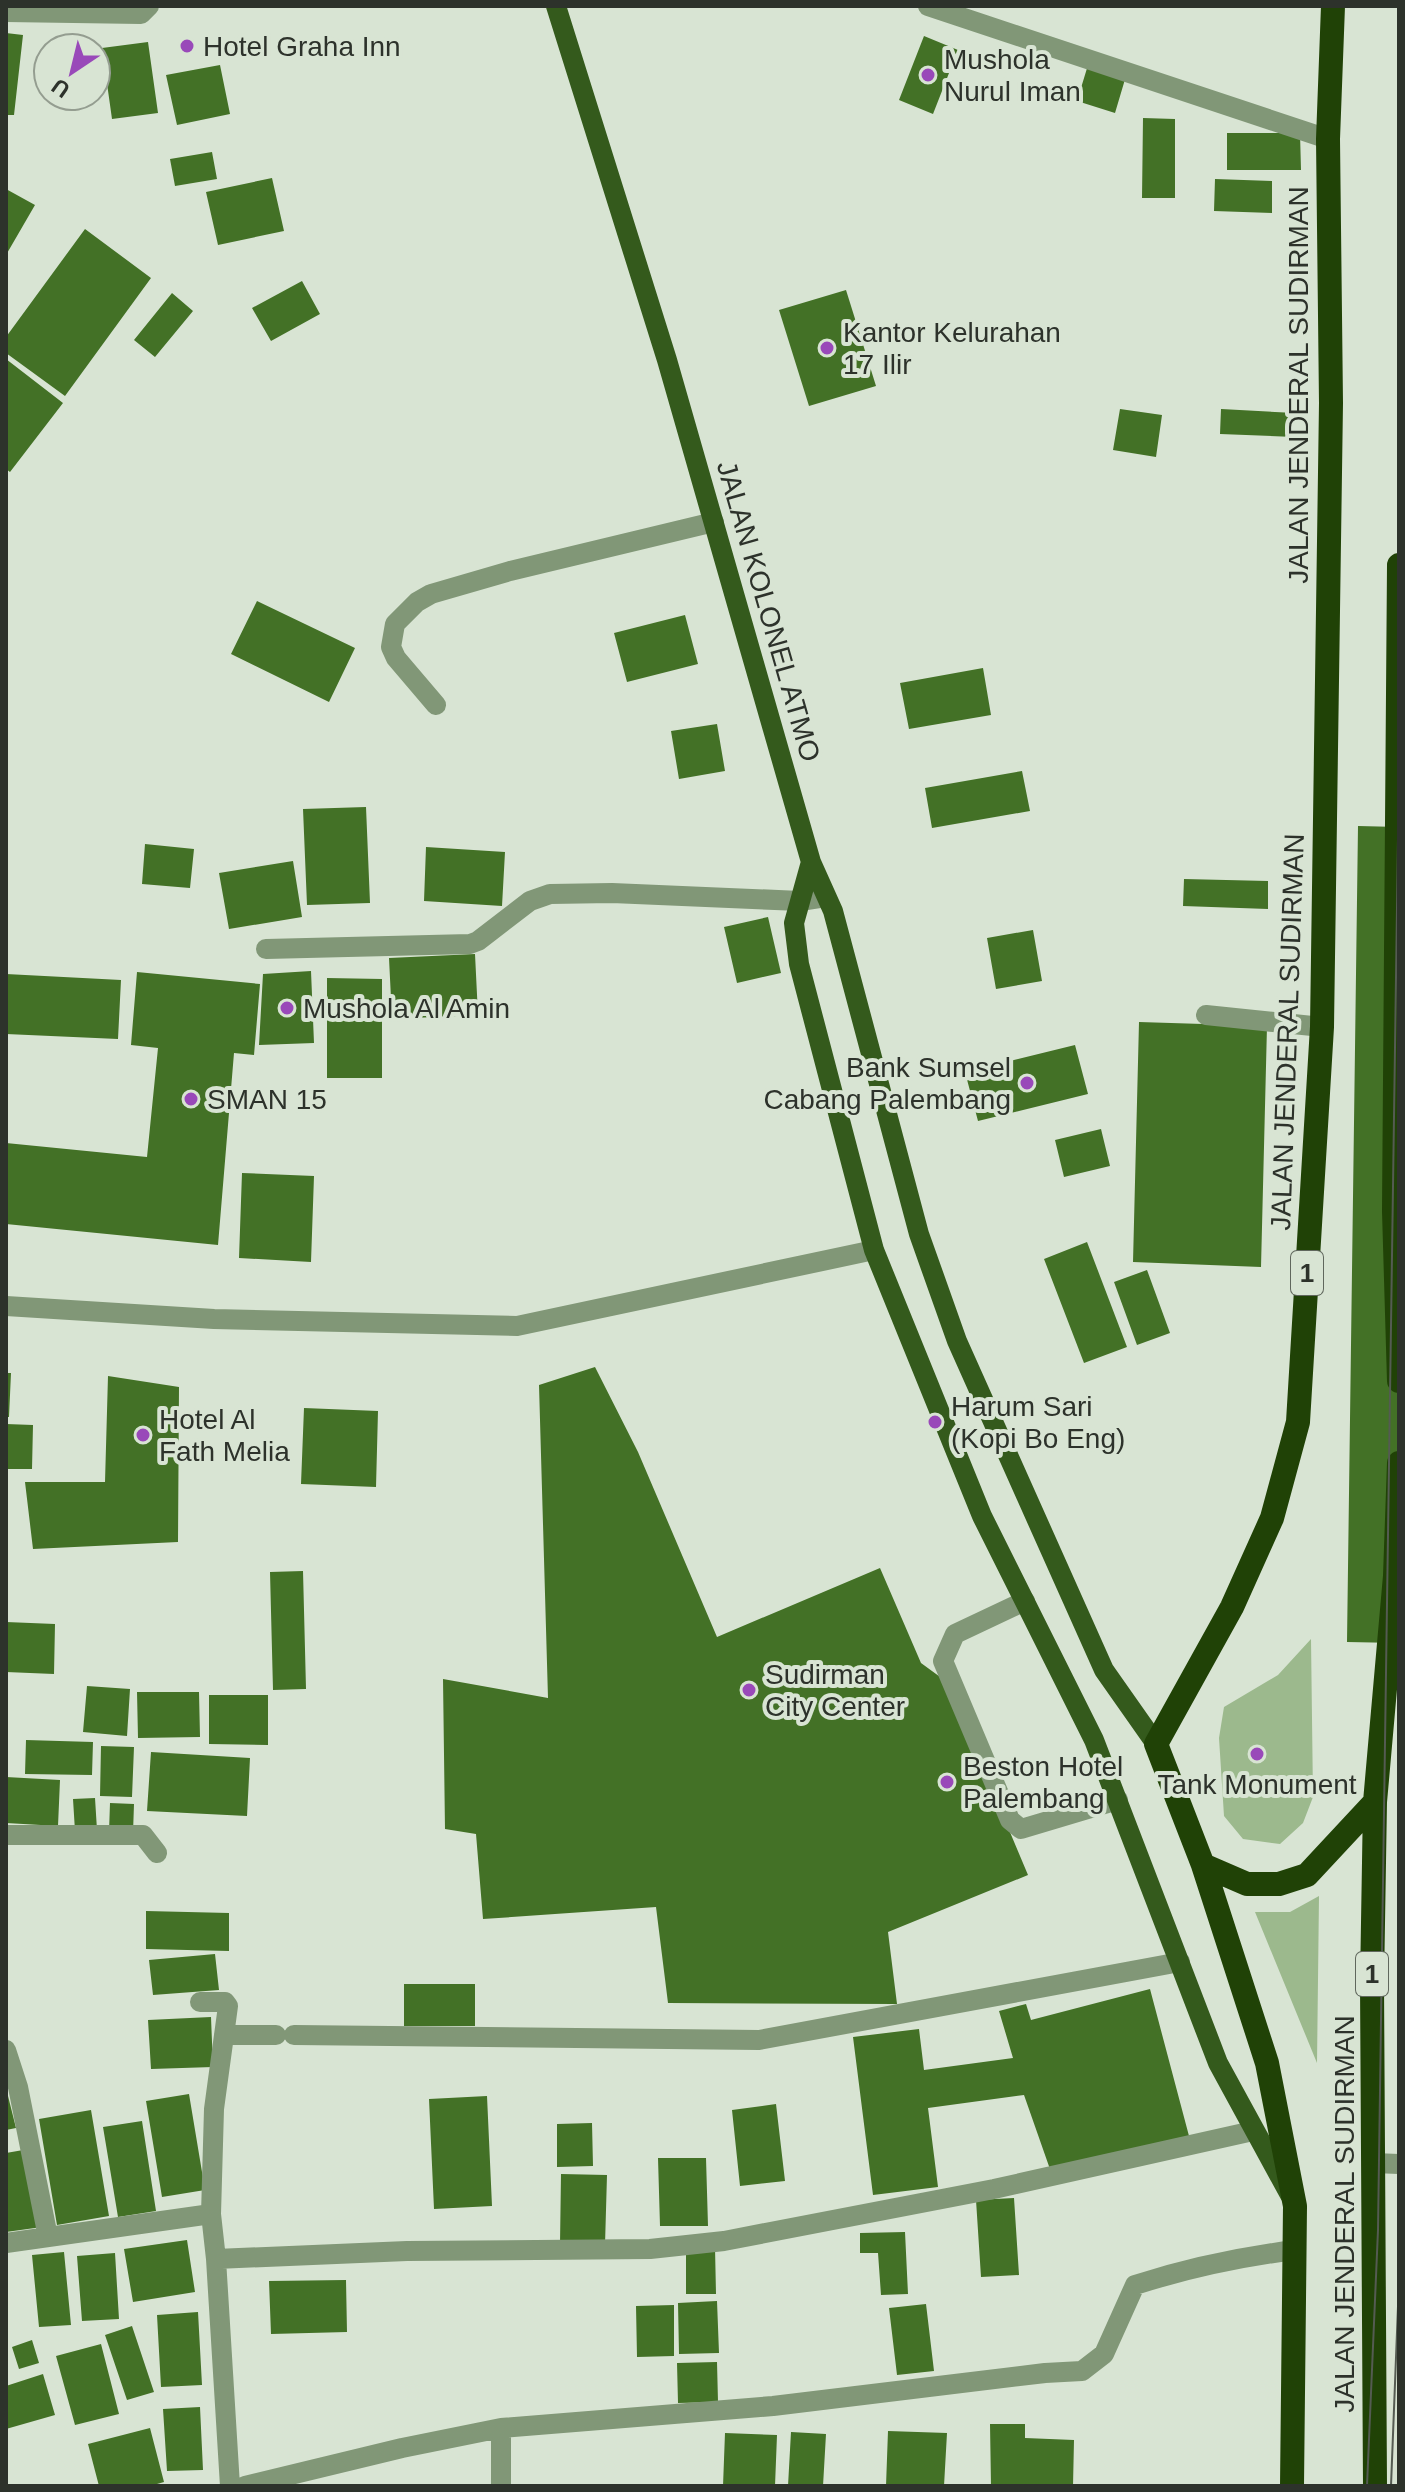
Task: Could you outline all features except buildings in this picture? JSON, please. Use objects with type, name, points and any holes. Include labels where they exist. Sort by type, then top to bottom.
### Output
[{"type":"highway","name":"JALAN JENDERAL SUDIRMAN","points":[[1292,2486],[1295,2206],[1267,2063],[1203,1865],[1156,1744],[1232,1607],[1272,1518],[1298,1422],[1322,1027],[1331,403],[1328,139],[1333,6]]},
{"type":"highway","points":[[1399,565],[1396,1211],[1399,1381]]},
{"type":"highway","name":"JALAN JENDERAL SUDIRMAN","points":[[1375,2486],[1375,1802],[1395,1576],[1399,1463]]},
{"type":"highway","points":[[1203,1865],[1247,1884],[1279,1884],[1307,1875],[1375,1802]]},
{"type":"main road","name":"JALAN KOLONEL ATMO","points":[[556,6],[667,360],[811,862],[833,911],[919,1234],[957,1341],[1104,1670],[1156,1744]]},
{"type":"main road","points":[[811,862],[794,923],[799,964],[874,1250],[982,1516],[1094,1740],[1218,2063],[1295,2206]]},
{"type":"street","points":[[6,12],[141,14],[149,6]]},
{"type":"street","points":[[928,6],[1328,139]]},
{"type":"street","points":[[436,705],[396,658],[391,647],[395,624],[417,602],[431,594],[510,571],[714,522]]},
{"type":"street","points":[[266,949],[470,944],[530,901],[550,894],[612,893],[800,901],[826,897]]},
{"type":"street","points":[[1206,1015],[1322,1027]]},
{"type":"street","points":[[6,1306],[214,1319],[517,1326],[874,1250]]},
{"type":"street","points":[[1025,1601],[955,1634],[943,1661],[1010,1820],[1021,1829],[1118,1800]]},
{"type":"street","points":[[6,1835],[143,1835],[157,1853]]},
{"type":"street","points":[[224,2035],[759,2040],[1180,1962]]},
{"type":"street","points":[[200,2002],[225,2002],[228,2006],[214,2109],[211,2214],[230,2486]]},
{"type":"street","points":[[7,2057],[18,2087],[48,2237]]},
{"type":"street","points":[[216,2259],[407,2251],[650,2249],[724,2241],[994,2189],[1253,2131]]},
{"type":"street","points":[[1373,2163],[1399,2164]]},
{"type":"street","points":[[6,2243],[211,2214]]},
{"type":"street","points":[[245,2486],[501,2428],[773,2406],[1082,2371],[1104,2354],[1121,2310],[1135,2285],[1185,2269],[1295,2250]]},
{"type":"street","points":[[501,2428],[501,2486]]},
{"type":"green space","points":[[1311,1639],[1313,1797],[1303,1823],[1280,1844],[1243,1839],[1224,1816],[1219,1738],[1224,1707],[1278,1675]]},
{"type":"green space","points":[[1319,1896],[1317,2063],[1255,1912],[1290,1912]]},
{"type":"tram line","points":[[1367,2486],[1378,2230],[1399,769]]},
{"type":"tram line","points":[[1391,2486],[1399,2281]]},
{"type":"place","name":"Hotel Graha Inn","points":[[187,46]]},
{"type":"place","name":"Mushola Nurul Iman","points":[[928,75]]},
{"type":"place","name":"Kantor Kelurahan 17 Ilir","points":[[827,348]]},
{"type":"place","name":"Mushola Al Amin","points":[[287,1008]]},
{"type":"place","name":"Bank Sumsel Cabang Palembang","points":[[1027,1083]]},
{"type":"place","name":"SMAN 15","points":[[191,1099]]},
{"type":"place","name":"Harum Sari (Kopi Bo Eng)","points":[[935,1422]]},
{"type":"place","name":"Hotel Al Fath Melia","points":[[143,1435]]},
{"type":"place","name":"Sudirman City Center","points":[[749,1690]]},
{"type":"place","name":"Tank Monument","points":[[1257,1754]]},
{"type":"place","name":"Beston Hotel Palembang","points":[[947,1782]]}]
